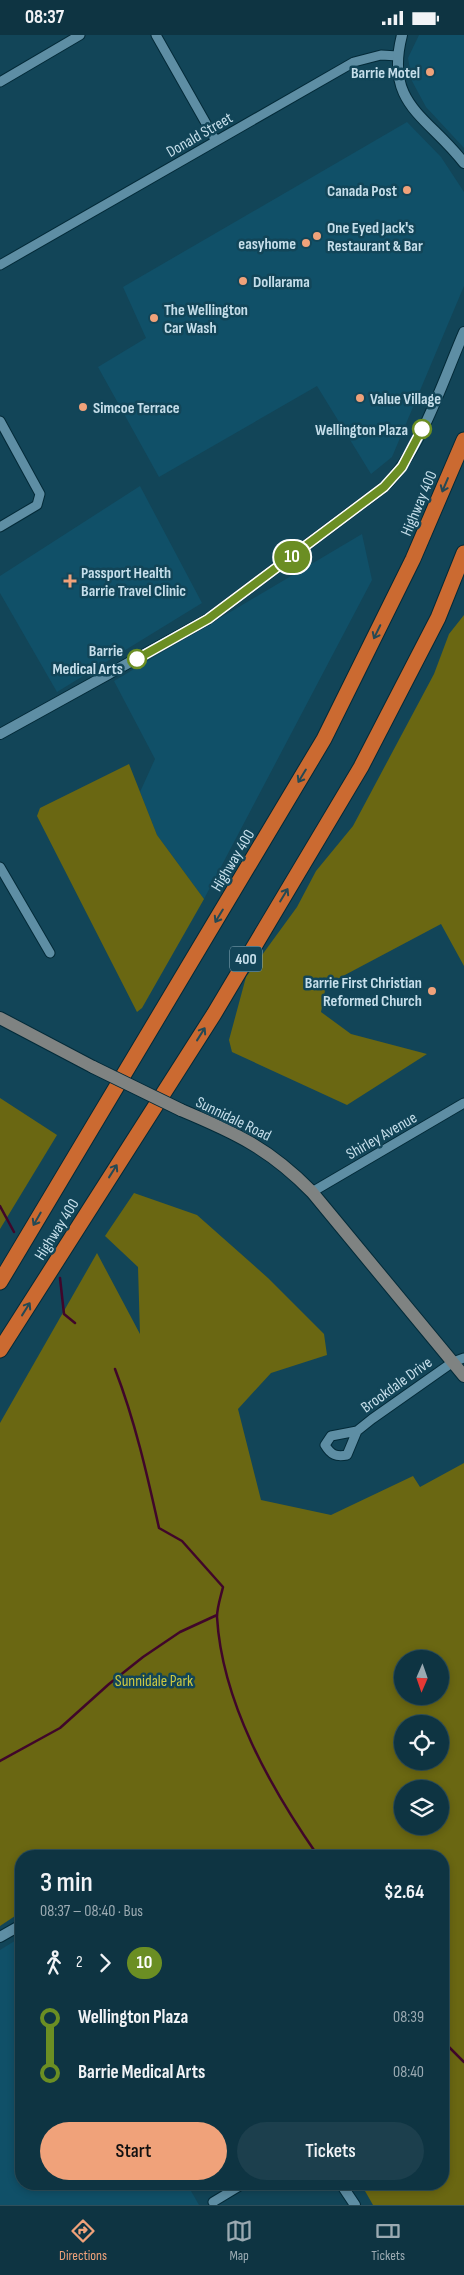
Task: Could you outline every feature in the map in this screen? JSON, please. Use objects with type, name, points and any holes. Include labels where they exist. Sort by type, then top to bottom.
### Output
[{"type":"highway","name":"Highway 400","points":[[0,1282],[324,739],[413,559],[464,440]]},
{"type":"highway","name":"Highway 400","points":[[0,1350],[214,1014],[361,767],[438,618],[464,553]]},
{"type":"main road","name":"Sunnidale Road","points":[[0,1018],[93,1067],[181,1110],[228,1130],[258,1146],[291,1170],[458,1360],[464,1376]]},
{"type":"street","points":[[0,82],[80,35]]},
{"type":"street","points":[[156,35],[216,141]]},
{"type":"street","points":[[402,35],[398,56],[398,76],[404,95],[426,125],[464,163]]},
{"type":"street","name":"Donald Street","points":[[0,265],[354,62],[381,55],[398,56]]},
{"type":"street","points":[[0,734],[208,619],[384,487],[402,467],[413,448],[464,332]]},
{"type":"street","points":[[0,421],[40,494],[37,505],[0,527]]},
{"type":"street","points":[[0,867],[50,953]]},
{"type":"street","name":"Shirley Avenue","points":[[312,1192],[464,1103]]},
{"type":"street","name":"Brookdale Drive","points":[[357,1431],[458,1360]]},
{"type":"street","points":[[0,1937],[15,1928]]},
{"type":"street","points":[[213,2202],[233,2190]]},
{"type":"street","points":[[345,2190],[355,2205]]},
{"type":"shaded area","points":[[419,35],[464,35],[464,148],[426,107],[412,81],[408,58]]},
{"type":"shaded area","name":"Wellington Plaza","points":[[407,122],[441,157],[464,192],[464,286],[392,457],[371,474],[317,386],[159,477],[98,367],[146,338],[123,287]]},
{"type":"shaded area","points":[[140,486],[202,603],[57,692],[0,593],[0,576]]},
{"type":"shaded area","points":[[362,534],[372,580],[204,899],[157,835],[140,792],[155,759],[114,681]]},
{"type":"shaded area","points":[[15,1941],[15,2190],[190,2190],[199,2205],[0,2205],[0,1950]]},
{"type":"green space","points":[[464,615],[464,966],[441,924],[326,985],[321,1012],[351,1034],[427,1054],[347,1105],[232,1052],[229,1040],[246,977],[297,907],[316,871],[353,826],[434,674],[449,634]]},
{"type":"green space","points":[[129,764],[157,835],[204,899],[142,1008],[137,1012],[37,816],[40,808]]},
{"type":"green space","points":[[0,1098],[57,1135],[0,1229]]},
{"type":"green space","name":"Sunnidale Park","points":[[134,1193],[197,1215],[268,1278],[324,1334],[327,1355],[271,1373],[238,1409],[261,1500],[331,1515],[413,1476],[420,1487],[464,1463],[464,2205],[373,2205],[364,2190],[449,2190],[449,1850],[15,1850],[15,1916],[0,1926],[0,1423],[97,1253],[140,1334],[138,1267],[105,1236]]},
{"type":"waterway","points":[[0,1206],[14,1232]]},
{"type":"waterway","points":[[60,1278],[64,1314],[75,1323]]},
{"type":"waterway","points":[[115,1369],[135,1428],[159,1528],[182,1541],[223,1587],[217,1617],[221,1649],[238,1712],[266,1772],[314,1850]]},
{"type":"waterway","points":[[0,1761],[60,1728],[109,1684],[143,1657],[180,1632],[217,1615]]},
{"type":"waterway","points":[[449,2047],[464,2062]]},
{"type":"bus line","name":"10","points":[[137,659],[197,627],[222,610],[384,487],[402,467],[422,429]]},
{"type":"place","name":"Barrie Motel","points":[[430,72]]},
{"type":"place","name":"Canada Post","points":[[407,190]]},
{"type":"place","name":"One Eyed Jack's Restaurant & Bar","points":[[317,236]]},
{"type":"place","name":"easyhome","points":[[306,243]]},
{"type":"place","name":"Dollarama","points":[[243,281]]},
{"type":"place","name":"The Wellington Car Wash","points":[[154,318]]},
{"type":"place","name":"Value Village","points":[[360,398]]},
{"type":"place","name":"Simcoe Terrace","points":[[83,407]]},
{"type":"place","name":"Wellington Plaza","points":[[422,429]]},
{"type":"place","name":"Passport Health Barrie Travel Clinic","points":[[70,581]]},
{"type":"place","name":"Barrie Medical Arts","points":[[137,659]]},
{"type":"place","name":"Barrie First Christian Reformed Church","points":[[432,991]]}]
